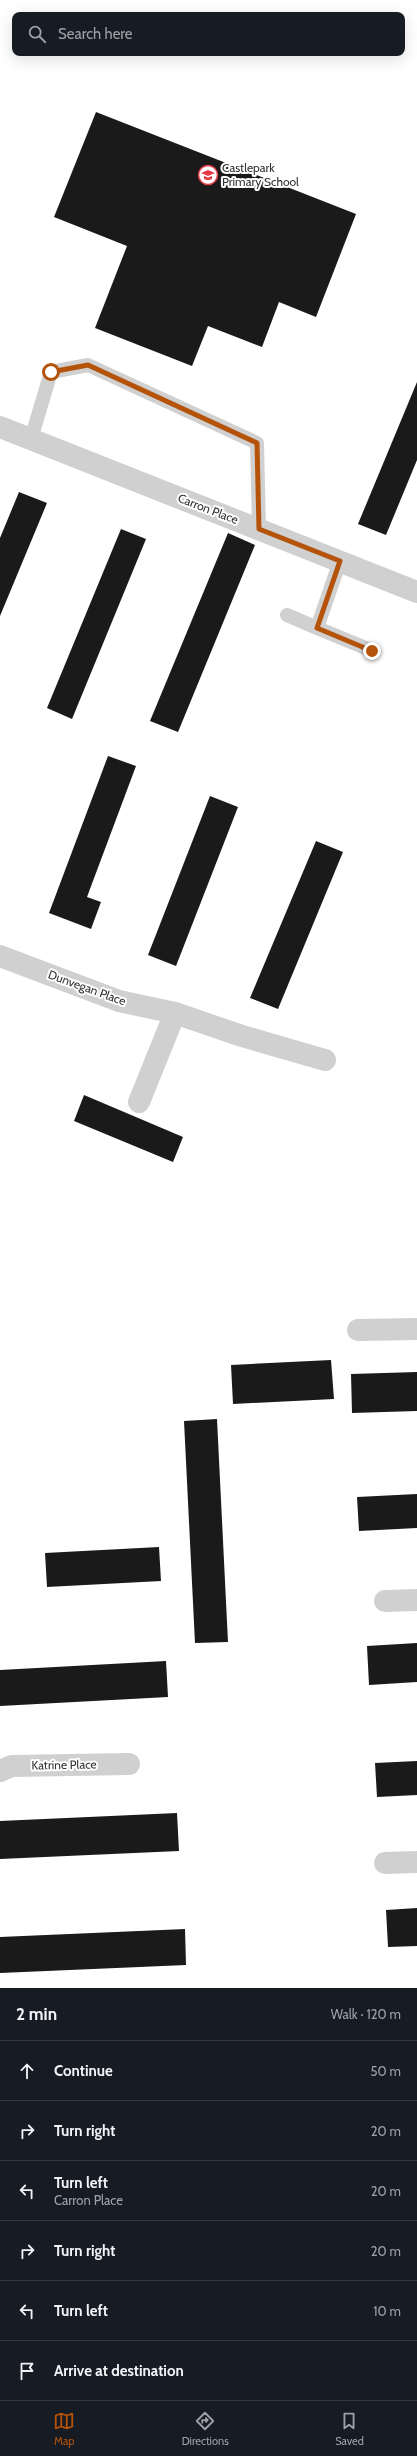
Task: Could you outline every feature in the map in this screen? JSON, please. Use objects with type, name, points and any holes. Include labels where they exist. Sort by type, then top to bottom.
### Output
[{"type":"street","name":"Carron Place","points":[[0,426],[417,592]]},
{"type":"street","name":"Dunvegan Place","points":[[0,956],[119,1001],[175,1013],[242,1036],[326,1060]]},
{"type":"street","points":[[139,1102],[175,1013]]},
{"type":"street","points":[[358,1330],[417,1329]]},
{"type":"street","points":[[385,1601],[417,1600]]},
{"type":"street","name":"Katrine Place","points":[[0,1771],[12,1766],[129,1764]]},
{"type":"street","points":[[385,1863],[417,1862]]},
{"type":"lane","points":[[31,439],[51,372],[88,365],[257,443],[259,529]]},
{"type":"lane","points":[[317,628],[340,561]]},
{"type":"lane","points":[[287,615],[372,651]]},
{"type":"building","points":[[96,112],[356,214],[316,317],[279,302],[262,347],[208,326],[192,366],[95,328],[127,246],[54,217]]},
{"type":"building","points":[[417,382],[417,460],[386,535],[358,524]]},
{"type":"building","points":[[19,492],[47,503],[0,616],[0,538]]},
{"type":"building","points":[[121,529],[146,539],[72,719],[47,708]]},
{"type":"building","points":[[228,533],[255,545],[178,732],[150,721]]},
{"type":"building","points":[[108,756],[136,766],[87,897],[101,902],[91,929],[49,913]]},
{"type":"building","points":[[210,796],[238,807],[176,966],[148,955]]},
{"type":"building","points":[[316,841],[343,852],[278,1009],[250,998]]},
{"type":"building","points":[[84,1095],[183,1137],[173,1162],[74,1121]]},
{"type":"building","points":[[331,1360],[334,1399],[233,1404],[231,1365]]},
{"type":"building","points":[[417,1372],[417,1411],[352,1413],[351,1374]]},
{"type":"building","points":[[217,1419],[228,1642],[195,1643],[184,1421]]},
{"type":"building","points":[[417,1494],[417,1528],[359,1531],[357,1497]]},
{"type":"building","points":[[159,1547],[161,1581],[47,1587],[45,1553]]},
{"type":"building","points":[[417,1643],[417,1682],[369,1685],[367,1646]]},
{"type":"building","points":[[166,1661],[168,1697],[0,1706],[0,1670]]},
{"type":"building","points":[[417,1761],[417,1795],[377,1797],[375,1763]]},
{"type":"building","points":[[177,1813],[179,1851],[0,1859],[0,1821]]},
{"type":"building","points":[[417,1908],[417,1946],[388,1947],[386,1910]]},
{"type":"building","points":[[185,1929],[186,1965],[0,1973],[0,1937]]},
{"type":"place","name":"Castlepark Primary School","points":[[208,175]]},
{"type":"route","points":[[51,372],[88,365],[257,443],[259,529],[340,561],[317,628],[372,651]]}]
